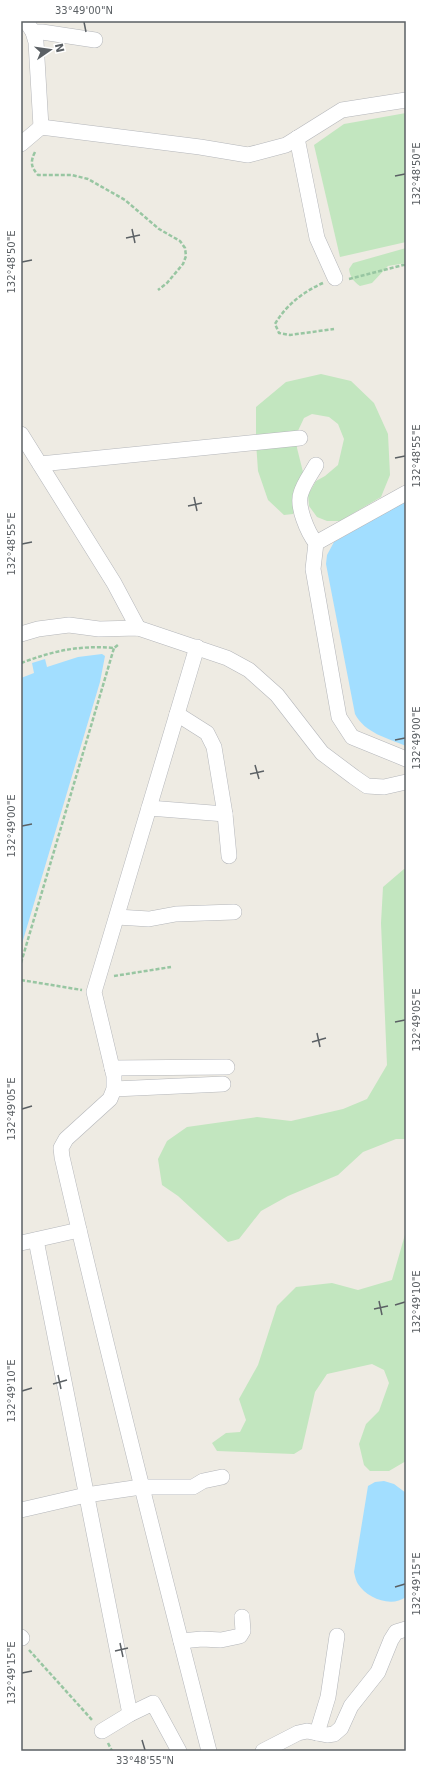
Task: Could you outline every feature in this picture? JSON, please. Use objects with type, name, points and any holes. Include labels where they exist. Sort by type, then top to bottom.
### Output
[{"type":"street","points":[[30,26],[42,32],[95,40]]},
{"type":"street","points":[[30,26],[36,42],[41,127]]},
{"type":"street","points":[[21,144],[41,127],[248,154],[286,145],[342,110],[406,100]]},
{"type":"street","points":[[297,138],[317,238],[335,278]]},
{"type":"street","points":[[21,434],[114,583],[138,628]]},
{"type":"street","points":[[40,464],[300,438]]},
{"type":"street","points":[[316,465],[300,494],[301,507],[306,528],[316,544],[313,568],[339,717],[352,737],[406,759]]},
{"type":"street","points":[[316,544],[406,493]]},
{"type":"street","points":[[21,634],[38,628],[69,625],[99,629],[138,628],[227,658],[249,670],[278,695],[322,753],[367,786],[384,787],[406,782]]},
{"type":"street","points":[[197,648],[96,985],[114,1076],[114,1089],[110,1099],[66,1139],[61,1148],[79,1230],[141,1487],[209,1751]]},
{"type":"street","points":[[177,714],[207,733],[214,747],[225,814],[229,856]]},
{"type":"street","points":[[149,808],[225,814]]},
{"type":"street","points":[[117,916],[149,919],[176,914],[234,912]]},
{"type":"street","points":[[112,1068],[227,1067]]},
{"type":"street","points":[[114,1089],[223,1084]]},
{"type":"street","points":[[21,1243],[79,1230]]},
{"type":"street","points":[[36,1240],[130,1714]]},
{"type":"street","points":[[21,1510],[86,1496],[141,1487],[193,1488],[204,1481],[222,1478]]},
{"type":"street","points":[[180,1641],[233,1639],[240,1636],[243,1631],[242,1617]]},
{"type":"street","points":[[263,1751],[298,1733],[307,1731],[327,1735],[334,1734],[341,1728],[351,1706],[378,1672],[391,1640],[396,1632],[406,1630]]},
{"type":"street","points":[[317,1733],[328,1698],[337,1636]]},
{"type":"street","points":[[102,1731],[130,1714],[153,1703],[179,1751]]},
{"type":"path","points":[[36,149],[31,161],[32,168],[38,175],[72,174],[88,179],[125,200],[159,230],[180,241],[185,248],[186,256],[183,264],[158,290]]},
{"type":"path","points":[[334,329],[290,335],[279,332],[275,324],[282,311],[314,287],[335,278],[347,279],[402,264],[406,265]]},
{"type":"path","points":[[21,963],[114,648],[120,643]]},
{"type":"path","points":[[21,663],[44,655],[84,646],[114,648]]},
{"type":"path","points":[[21,980],[96,985],[171,967]]},
{"type":"path","points":[[23,1641],[102,1731],[112,1751]]},
{"type":"green space","points":[[406,113],[406,242],[340,257],[314,145],[344,124]]},
{"type":"green space","points":[[406,248],[406,263],[388,266],[372,283],[360,286],[351,277],[349,269],[353,263]]},
{"type":"green space","points":[[321,374],[351,381],[374,403],[388,434],[390,475],[381,497],[340,521],[327,521],[317,517],[309,506],[308,495],[316,481],[325,476],[338,465],[344,439],[338,424],[329,417],[312,414],[304,418],[296,435],[297,448],[303,472],[297,506],[293,514],[284,515],[268,500],[258,471],[256,407],[286,382]]},
{"type":"green space","points":[[404,869],[406,869],[406,1139],[396,1139],[363,1152],[338,1175],[288,1196],[261,1211],[239,1239],[228,1242],[178,1196],[162,1185],[158,1159],[167,1141],[187,1127],[257,1117],[291,1121],[343,1109],[367,1099],[387,1065],[381,923],[383,887]]},
{"type":"green space","points":[[406,1231],[406,1461],[389,1471],[370,1471],[364,1465],[359,1444],[366,1424],[379,1411],[389,1383],[384,1370],[372,1364],[327,1374],[315,1392],[302,1449],[294,1454],[217,1451],[212,1443],[226,1433],[240,1432],[246,1420],[239,1399],[258,1365],[277,1306],[296,1287],[332,1283],[358,1290],[392,1280]]},
{"type":"water","points":[[406,501],[406,746],[377,734],[359,721],[355,714],[326,564],[327,555],[334,542]]},
{"type":"water","points":[[102,654],[105,656],[100,682],[21,947],[21,678],[34,673],[32,663],[45,659],[47,667],[78,657]]},
{"type":"water","points":[[384,1481],[394,1484],[406,1493],[406,1597],[393,1602],[380,1600],[367,1593],[358,1584],[354,1572],[368,1486],[375,1482]]}]
